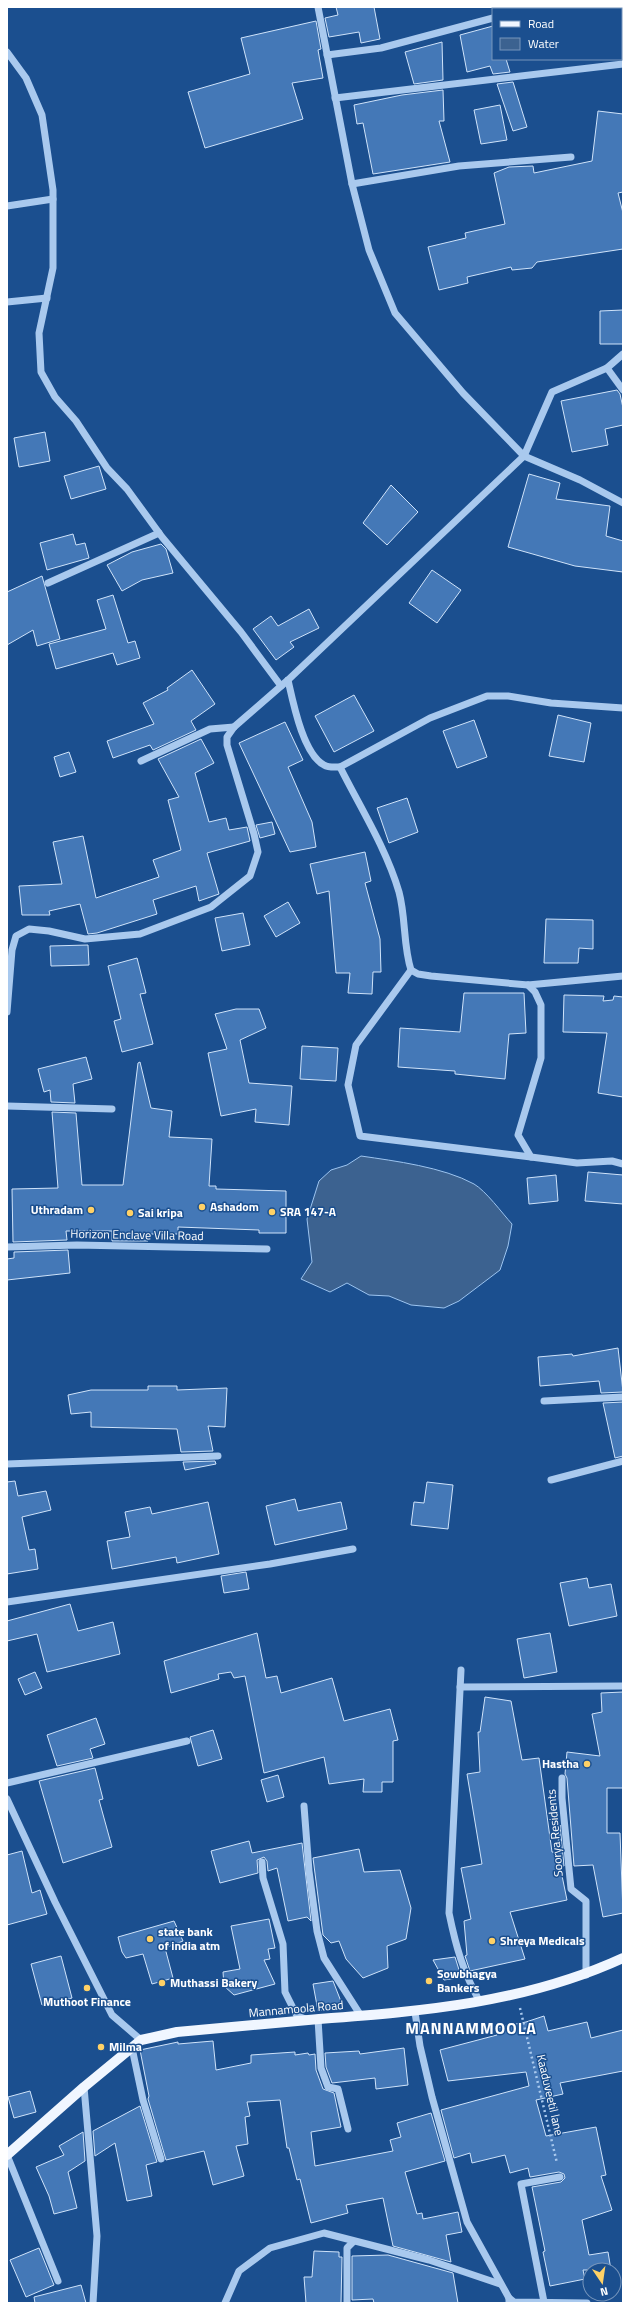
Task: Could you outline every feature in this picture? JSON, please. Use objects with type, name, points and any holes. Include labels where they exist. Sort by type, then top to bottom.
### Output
[{"type":"main road","name":"Mannamoola Road","points":[[7,2155],[84,2087],[141,2040],[177,2032],[415,2012],[480,2002],[517,1994],[586,1975],[623,1958]]},
{"type":"street","points":[[318,7],[352,184],[369,250],[395,313],[463,393],[524,456],[580,480],[623,503]]},
{"type":"street","points":[[327,55],[381,48],[492,18]]},
{"type":"street","points":[[7,52],[26,78],[42,115],[53,199],[53,268],[39,333],[41,372],[55,396],[76,421],[107,468],[127,489],[159,532],[241,632],[281,686]]},
{"type":"street","points":[[335,98],[623,64]]},
{"type":"street","points":[[352,184],[466,166],[571,157]]},
{"type":"street","points":[[7,206],[53,199]]},
{"type":"street","points":[[7,302],[47,298]]},
{"type":"street","points":[[7,1012],[12,950],[16,936],[29,929],[49,931],[85,939],[140,934],[211,907],[250,876],[258,852],[227,745],[227,737],[234,727],[288,680],[524,456],[552,392],[607,368],[623,354]]},
{"type":"street","points":[[607,368],[623,390]]},
{"type":"street","points":[[48,583],[159,532]]},
{"type":"street","points":[[288,680],[303,734],[317,761],[326,766],[340,767],[430,718],[487,696],[508,696],[551,703],[623,708]]},
{"type":"street","points":[[141,761],[210,729],[234,727]]},
{"type":"street","points":[[340,767],[388,863],[399,891],[406,920],[406,954],[411,970],[418,974],[431,976],[528,985],[623,976]]},
{"type":"street","points":[[411,970],[356,1045],[348,1085],[360,1136],[577,1164],[612,1161],[623,1164]]},
{"type":"street","points":[[528,985],[535,992],[541,1005],[542,1058],[518,1135],[531,1157]]},
{"type":"street","points":[[7,1106],[112,1109]]},
{"type":"street","name":"Horizon Enclave Villa Road","points":[[7,1247],[78,1245],[267,1249]]},
{"type":"street","points":[[544,1401],[623,1397]]},
{"type":"street","points":[[7,1464],[218,1456]]},
{"type":"street","points":[[551,1480],[623,1461]]},
{"type":"street","points":[[7,1602],[254,1566],[353,1549]]},
{"type":"street","points":[[461,1670],[449,1913],[456,1947],[465,1975],[480,2002]]},
{"type":"street","points":[[460,1687],[623,1686]]},
{"type":"street","points":[[7,1783],[187,1741]]},
{"type":"street","name":"Soorya Residents","points":[[562,1778],[562,1798],[572,1889],[586,1901],[586,1975]]},
{"type":"street","points":[[7,1799],[55,1902],[112,2015],[141,2040]]},
{"type":"street","points":[[304,1806],[309,1870],[319,1938],[324,1958],[361,2016]]},
{"type":"street","points":[[262,1862],[262,1878],[283,1944],[285,1992],[297,2016],[314,2020],[321,2068],[328,2087],[338,2089],[348,2129]]},
{"type":"street","points":[[415,2012],[420,2046],[430,2090],[467,2222],[509,2301],[587,2303]]},
{"type":"street","points":[[132,2048],[143,2100],[160,2159]]},
{"type":"street","points":[[84,2087],[97,2236],[93,2303]]},
{"type":"street","points":[[7,2155],[58,2281]]},
{"type":"street","points":[[544,2302],[522,2184],[560,2177]]},
{"type":"street","points":[[225,2303],[239,2271],[270,2248],[324,2233],[353,2242],[429,2260],[500,2284]]},
{"type":"street","points":[[347,2303],[347,2248],[353,2242]]},
{"type":"path","name":"Kaaduveetil lane","points":[[517,1994],[560,2177]]},
{"type":"water","points":[[361,1156],[434,1169],[462,1178],[479,1187],[512,1224],[508,1246],[500,1270],[459,1301],[444,1308],[411,1305],[389,1296],[369,1295],[347,1283],[330,1292],[301,1279],[312,1262],[307,1219],[319,1181],[331,1170],[347,1165]]},
{"type":"building","points":[[336,7],[374,7],[380,39],[361,43],[359,32],[329,37],[325,18],[338,15]]},
{"type":"building","points":[[316,21],[321,49],[318,50],[323,78],[292,83],[303,119],[205,148],[188,92],[250,74],[241,38]]},
{"type":"building","points":[[492,26],[492,60],[506,60],[510,72],[493,74],[490,66],[467,72],[460,35]]},
{"type":"building","points":[[442,42],[443,80],[414,84],[405,52]]},
{"type":"building","points":[[513,82],[527,127],[513,131],[497,84]]},
{"type":"building","points":[[443,90],[444,121],[439,121],[450,162],[373,174],[363,123],[357,124],[354,105],[402,95]]},
{"type":"building","points":[[500,105],[507,140],[481,144],[474,110]]},
{"type":"building","points":[[598,111],[623,114],[623,192],[618,193],[623,213],[623,249],[537,262],[532,268],[512,270],[511,267],[467,277],[468,283],[439,290],[428,247],[466,238],[465,233],[505,224],[494,173],[509,167],[533,166],[534,173],[592,161]]},
{"type":"building","points":[[623,310],[623,344],[600,344],[600,311]]},
{"type":"building","points":[[617,390],[620,394],[623,408],[623,425],[605,429],[608,445],[572,452],[561,401]]},
{"type":"building","points":[[45,432],[50,461],[19,467],[14,438]]},
{"type":"building","points":[[99,466],[106,489],[71,499],[64,476]]},
{"type":"building","points":[[529,474],[560,483],[556,499],[610,506],[606,536],[623,541],[623,572],[575,566],[508,547]]},
{"type":"building","points":[[391,485],[418,512],[387,545],[363,523]]},
{"type":"building","points":[[73,534],[76,545],[85,543],[89,558],[47,570],[40,543]]},
{"type":"building","points":[[161,544],[166,549],[173,573],[142,580],[122,591],[107,565],[132,552]]},
{"type":"building","points":[[432,570],[461,590],[437,623],[409,603]]},
{"type":"building","points":[[42,576],[60,639],[37,646],[33,630],[7,645],[7,592]]},
{"type":"building","points":[[113,595],[128,643],[135,641],[140,658],[117,665],[113,653],[56,669],[49,644],[106,629],[97,600]]},
{"type":"building","points":[[309,609],[319,628],[290,642],[294,647],[276,660],[253,629],[271,616],[278,626]]},
{"type":"building","points":[[192,670],[215,704],[191,721],[196,730],[153,750],[150,745],[113,758],[107,741],[154,724],[143,703],[168,690],[167,688]]},
{"type":"building","points":[[354,695],[374,731],[334,752],[315,716]]},
{"type":"building","points":[[558,715],[591,723],[584,762],[549,756]]},
{"type":"building","points":[[474,720],[487,757],[457,768],[443,731]]},
{"type":"building","points":[[285,722],[303,760],[288,767],[312,822],[316,847],[290,852],[239,743]]},
{"type":"building","points":[[201,739],[214,763],[195,773],[209,822],[226,818],[229,830],[247,827],[250,841],[207,853],[219,894],[199,901],[196,886],[153,900],[157,914],[97,933],[88,934],[80,904],[49,911],[50,915],[22,915],[19,886],[62,884],[53,842],[83,836],[96,898],[159,877],[153,860],[181,850],[168,800],[179,797],[158,759]]},
{"type":"building","points":[[69,752],[76,772],[60,777],[54,757]]},
{"type":"building","points":[[407,798],[418,832],[389,843],[377,808]]},
{"type":"building","points":[[272,822],[275,834],[260,838],[256,825]]},
{"type":"building","points":[[365,852],[371,881],[365,883],[380,939],[381,972],[373,972],[372,994],[348,993],[350,973],[336,973],[329,891],[317,894],[310,864]]},
{"type":"building","points":[[288,902],[300,923],[276,937],[264,916]]},
{"type":"building","points":[[243,913],[250,945],[222,951],[215,918]]},
{"type":"building","points":[[546,919],[593,920],[593,949],[579,948],[578,963],[544,963]]},
{"type":"building","points":[[88,945],[89,965],[51,966],[50,946]]},
{"type":"building","points":[[137,958],[146,993],[140,994],[153,1044],[122,1052],[114,1021],[121,1019],[108,966]]},
{"type":"building","points":[[464,993],[524,993],[526,1033],[509,1034],[505,1079],[455,1074],[455,1071],[398,1067],[400,1028],[460,1032]]},
{"type":"building","points":[[564,995],[604,996],[603,1001],[613,1000],[614,996],[623,997],[623,1097],[598,1093],[607,1033],[563,1032]]},
{"type":"building","points":[[236,1009],[259,1009],[266,1028],[240,1040],[249,1083],[292,1086],[289,1125],[255,1122],[256,1109],[221,1116],[208,1053],[227,1049],[215,1014]]},
{"type":"building","points":[[302,1046],[338,1048],[336,1081],[300,1079]]},
{"type":"building","points":[[86,1057],[92,1079],[73,1084],[75,1103],[51,1102],[50,1090],[44,1092],[38,1069]]},
{"type":"building","points":[[140,1062],[151,1108],[172,1111],[169,1137],[212,1139],[209,1186],[216,1186],[216,1189],[286,1191],[286,1233],[259,1233],[259,1230],[178,1227],[178,1234],[148,1234],[148,1241],[112,1241],[112,1231],[66,1231],[67,1240],[13,1242],[12,1189],[58,1188],[52,1112],[76,1113],[82,1185],[123,1185],[138,1063]]},
{"type":"building","points":[[588,1172],[623,1175],[623,1204],[585,1201]]},
{"type":"building","points":[[556,1175],[558,1201],[529,1204],[527,1178]]},
{"type":"building","points":[[68,1250],[70,1273],[7,1280],[7,1259],[14,1258],[14,1252]]},
{"type":"building","points":[[618,1348],[623,1392],[601,1393],[599,1381],[540,1386],[538,1357],[572,1354],[573,1356]]},
{"type":"building","points":[[148,1386],[177,1386],[177,1390],[227,1388],[225,1427],[208,1426],[213,1451],[181,1452],[177,1429],[91,1427],[91,1412],[71,1414],[68,1395],[91,1390],[148,1390]]},
{"type":"building","points":[[623,1402],[623,1456],[615,1458],[603,1403]]},
{"type":"building","points":[[215,1461],[216,1464],[185,1470],[183,1462]]},
{"type":"building","points":[[15,1481],[18,1496],[46,1491],[51,1510],[22,1517],[29,1550],[35,1549],[38,1569],[7,1574],[7,1482]]},
{"type":"building","points":[[427,1482],[453,1485],[448,1529],[411,1525],[414,1502],[424,1503]]},
{"type":"building","points":[[295,1499],[298,1511],[341,1502],[347,1529],[275,1545],[266,1506]]},
{"type":"building","points":[[208,1502],[219,1554],[177,1563],[176,1557],[112,1569],[107,1541],[130,1537],[125,1512],[150,1507],[152,1514]]},
{"type":"building","points":[[246,1572],[249,1589],[224,1593],[221,1576]]},
{"type":"building","points":[[587,1578],[589,1588],[611,1584],[617,1616],[569,1626],[560,1583]]},
{"type":"building","points":[[70,1604],[78,1631],[113,1622],[120,1654],[47,1672],[37,1634],[7,1641],[7,1621]]},
{"type":"building","points":[[257,1633],[266,1678],[277,1676],[281,1693],[332,1678],[344,1721],[390,1709],[398,1740],[393,1741],[393,1782],[382,1782],[382,1792],[363,1792],[364,1779],[329,1784],[324,1757],[264,1773],[245,1676],[234,1678],[231,1672],[218,1674],[219,1679],[171,1693],[164,1661]]},
{"type":"building","points":[[550,1633],[557,1672],[524,1678],[517,1639]]},
{"type":"building","points":[[35,1672],[42,1688],[25,1695],[18,1679]]},
{"type":"building","points":[[623,1692],[623,1788],[607,1788],[607,1833],[620,1833],[623,1913],[603,1917],[593,1865],[574,1866],[567,1778],[565,1774],[567,1752],[600,1756],[592,1714],[602,1712],[601,1693]]},
{"type":"building","points":[[485,1697],[511,1701],[522,1760],[539,1758],[552,1852],[557,1853],[560,1825],[564,1866],[560,1866],[567,1900],[510,1912],[525,1959],[470,1971],[465,1956],[467,1955],[464,1921],[471,1919],[461,1868],[482,1864],[467,1774],[480,1772],[478,1732],[480,1732]]},
{"type":"building","points":[[96,1718],[105,1744],[90,1749],[93,1758],[57,1766],[47,1735]]},
{"type":"building","points":[[213,1730],[222,1759],[198,1766],[190,1737]]},
{"type":"building","points":[[95,1768],[103,1799],[99,1800],[112,1847],[63,1863],[39,1781]]},
{"type":"building","points":[[278,1775],[284,1797],[267,1802],[261,1780]]},
{"type":"building","points":[[249,1841],[252,1853],[302,1843],[311,1921],[307,1917],[288,1921],[277,1868],[268,1871],[267,1861],[264,1857],[257,1860],[258,1873],[220,1883],[211,1851]]},
{"type":"building","points":[[359,1849],[364,1872],[400,1870],[411,1908],[406,1939],[387,1946],[388,1968],[363,1978],[346,1959],[339,1941],[331,1943],[323,1935],[313,1858]]},
{"type":"building","points":[[22,1851],[32,1893],[40,1890],[47,1914],[7,1925],[7,1855]]},
{"type":"building","points":[[269,1919],[275,1948],[268,1949],[270,1959],[264,1960],[275,1984],[234,1995],[224,1986],[223,1972],[240,1969],[231,1926]]},
{"type":"building","name":"state bank of india atm","points":[[174,1921],[183,1941],[165,1948],[173,1978],[152,1984],[143,1954],[126,1958],[122,1952],[118,1937]]},
{"type":"building","points":[[61,1956],[72,1998],[42,2005],[31,1964]]},
{"type":"building","points":[[455,1957],[460,1973],[457,1973],[457,1978],[444,1980],[433,1960]]},
{"type":"building","points":[[333,1981],[342,2004],[318,2011],[313,1984]]},
{"type":"building","points":[[544,2016],[548,2031],[587,2022],[591,2038],[623,2030],[623,2071],[560,2083],[563,2094],[536,2100],[546,2136],[596,2127],[606,2175],[601,2176],[612,2210],[582,2220],[589,2255],[608,2252],[610,2262],[582,2262],[582,2280],[550,2286],[543,2252],[545,2251],[532,2187],[561,2182],[565,2178],[564,2174],[559,2172],[530,2177],[528,2168],[510,2173],[505,2155],[472,2163],[470,2153],[454,2158],[441,2110],[529,2086],[526,2072],[448,2081],[440,2050],[497,2035],[496,2028],[526,2022]]},
{"type":"building","points":[[213,2041],[216,2070],[251,2063],[251,2055],[295,2052],[295,2055],[308,2053],[309,2055],[315,2054],[316,2070],[323,2089],[334,2093],[341,2127],[311,2132],[315,2166],[393,2151],[390,2140],[401,2137],[397,2123],[431,2113],[445,2161],[405,2172],[417,2214],[422,2213],[423,2219],[458,2212],[462,2232],[446,2235],[451,2262],[393,2246],[383,2198],[346,2205],[348,2213],[311,2223],[300,2179],[297,2180],[289,2148],[287,2148],[280,2100],[247,2102],[250,2116],[245,2117],[248,2144],[236,2146],[244,2176],[213,2185],[204,2151],[166,2160],[148,2099],[149,2096],[140,2050],[178,2042],[178,2044]]},
{"type":"building","points":[[404,2048],[408,2085],[376,2089],[375,2078],[332,2083],[326,2067],[325,2053],[359,2051],[360,2054]]},
{"type":"building","points":[[30,2091],[36,2112],[14,2118],[8,2097]]},
{"type":"building","points":[[140,2106],[157,2162],[146,2165],[152,2196],[127,2201],[115,2143],[95,2156],[93,2131]]},
{"type":"building","points":[[83,2132],[85,2161],[68,2172],[77,2208],[54,2214],[49,2196],[36,2167],[64,2155],[59,2146]]},
{"type":"building","points":[[39,2248],[54,2285],[26,2297],[10,2260]]},
{"type":"building","points":[[314,2251],[339,2252],[339,2257],[342,2257],[341,2303],[306,2303],[304,2277],[312,2277]]},
{"type":"building","points":[[388,2255],[453,2273],[458,2303],[374,2303],[373,2299],[352,2300],[352,2256]]},
{"type":"building","points":[[81,2285],[86,2303],[35,2303],[34,2297]]},
{"type":"place","name":"Ashadom","points":[[202,1207]]},
{"type":"place","name":"Uthradam","points":[[91,1210]]},
{"type":"place","name":"SRA 147-A","points":[[272,1212]]},
{"type":"place","name":"Sai kripa","points":[[130,1213]]},
{"type":"place","name":"Hastha","points":[[587,1764]]},
{"type":"place","name":"state bank of india atm","points":[[150,1939]]},
{"type":"place","name":"Shreya Medicals","points":[[492,1941]]},
{"type":"place","name":"Sowbhagya Bankers","points":[[429,1981]]},
{"type":"place","name":"Muthassi Bakery","points":[[162,1983]]},
{"type":"place","name":"Muthoot Finance","points":[[87,1988]]},
{"type":"place","name":"Milma","points":[[101,2047]]},
{"type":"district","name":"MANNAMMOOLA","points":[[471,2028]]}]
